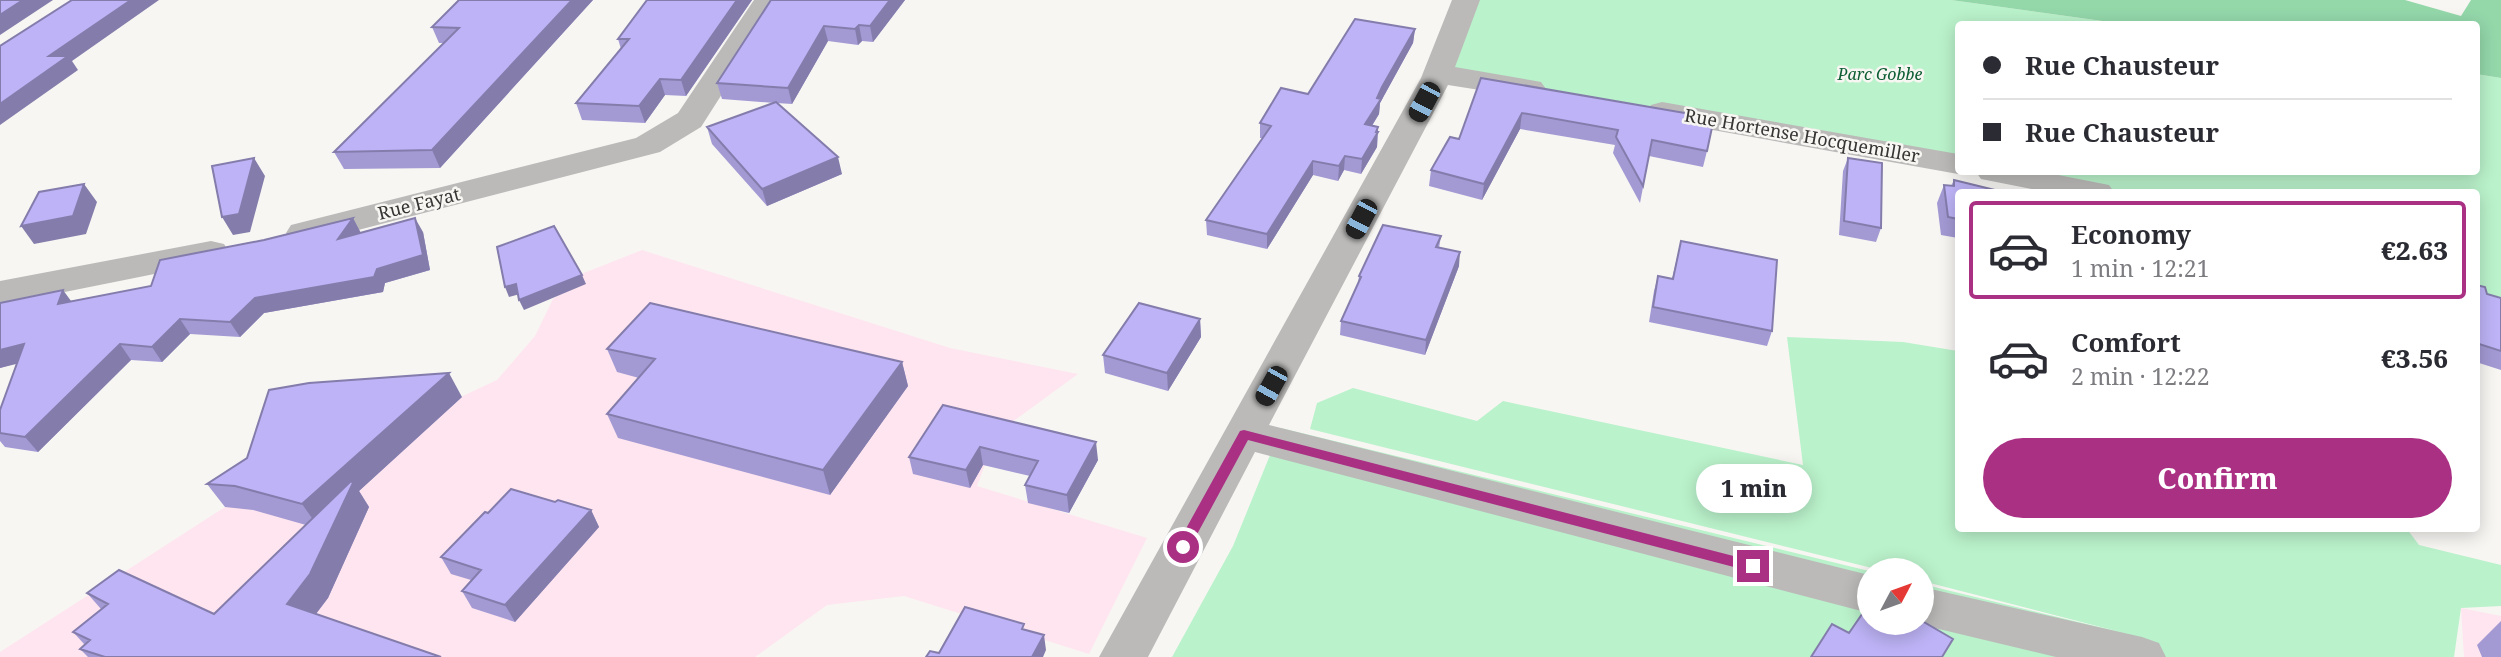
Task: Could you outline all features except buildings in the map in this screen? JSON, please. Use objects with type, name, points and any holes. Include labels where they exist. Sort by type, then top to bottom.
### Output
[{"type":"street","name":"Rue Fayat","points":[[0,293],[260,243],[648,145],[690,120],[768,0]]},
{"type":"street","points":[[1123,657],[1439,74],[1466,0]]},
{"type":"street","points":[[1439,74],[1553,93]]},
{"type":"street","name":"Rue Hortense Hocquemiller","points":[[1634,107],[1955,163]]},
{"type":"street","points":[[2009,175],[2081,189]]},
{"type":"street","points":[[1244,434],[1857,591]]},
{"type":"street","points":[[1934,609],[2142,657]]},
{"type":"shaded area","points":[[642,250],[950,348],[1078,374],[997,433],[977,486],[1147,538],[1089,654],[904,596],[827,605],[755,657],[0,657],[0,652],[225,507],[497,380],[535,336],[553,299],[584,273]]},
{"type":"shaded area","points":[[2461,608],[2501,616],[2501,657],[2464,657]]},
{"type":"green space","name":"Parc Gobbe","points":[[1466,0],[1951,0],[2102,21],[1955,21],[1955,163],[1439,74]]},
{"type":"green space","points":[[1951,0],[2405,0],[2461,16],[2471,0],[2501,0],[2501,78],[2480,75],[2480,21],[2102,21]]},
{"type":"green space","points":[[2480,75],[2501,78],[2501,301],[2480,294],[2480,189],[2081,189],[2009,175],[2480,175]]},
{"type":"green space","points":[[1787,337],[1903,342],[1955,351],[1955,532],[2409,532],[2419,545],[2501,565],[2501,606],[2461,608],[2454,657],[1172,657],[1233,546],[1281,428],[1857,568],[1857,635],[1934,635],[1934,587],[2124,633],[1934,584],[1934,558],[1857,558],[1857,564],[1310,429],[1317,403],[1353,388],[1477,421],[1503,401],[1803,465]]},
{"type":"route","points":[[1183,547],[1244,434],[1753,566]]}]
